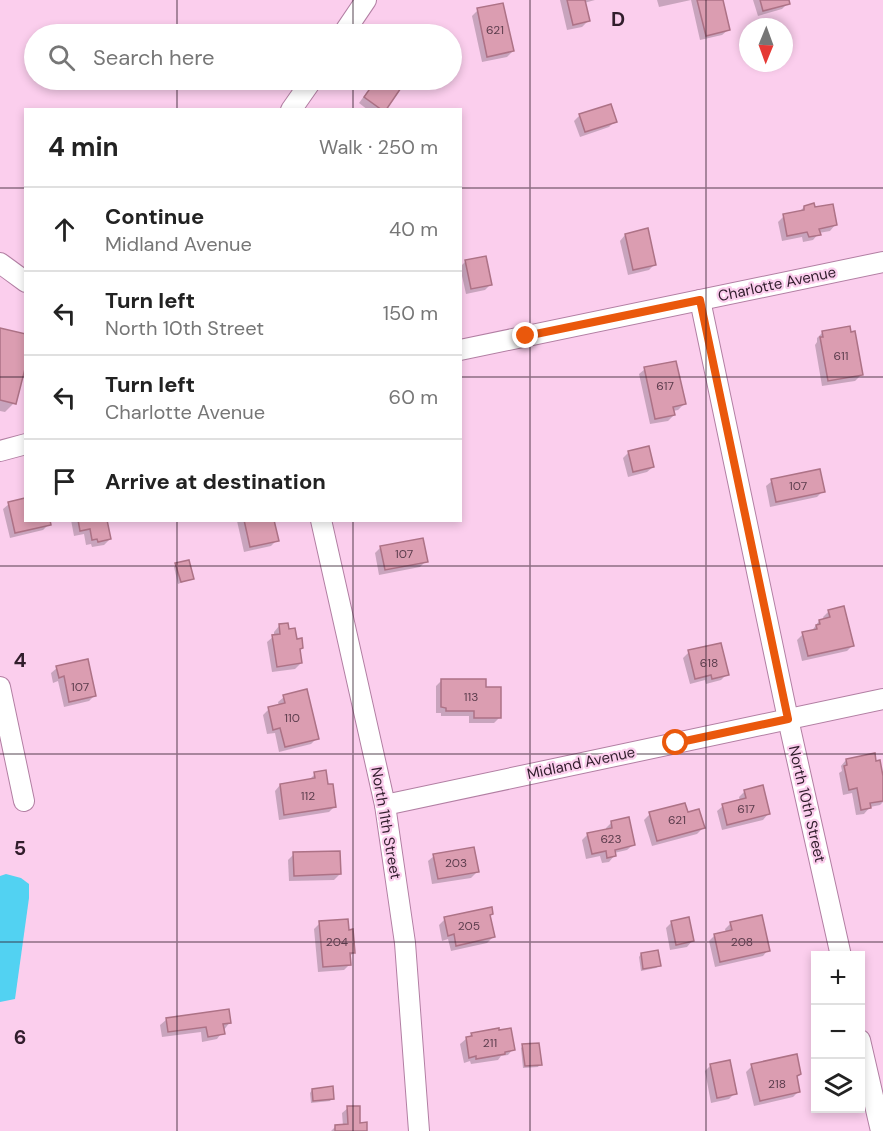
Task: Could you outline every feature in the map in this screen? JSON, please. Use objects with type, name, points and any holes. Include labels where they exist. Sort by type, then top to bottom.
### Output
[{"type":"street","points":[[350,24],[366,0]]},
{"type":"street","points":[[292,108],[305,90]]},
{"type":"street","name":"Charlotte Avenue","points":[[462,350],[883,262]]},
{"type":"street","points":[[0,263],[24,281]]},
{"type":"street","name":"North 10th Street","points":[[700,300],[788,719],[840,951]]},
{"type":"street","points":[[0,451],[24,445]]},
{"type":"street","name":"North 11th Street","points":[[321,522],[385,805],[405,943],[419,1131]]},
{"type":"street","points":[[0,687],[24,801]]},
{"type":"street","name":"Midland Avenue","points":[[385,805],[883,699]]},
{"type":"street","points":[[865,1058],[881,1131]]},
{"type":"water","points":[[6,874],[21,878],[29,884],[29,898],[15,999],[0,1002],[0,876]]},
{"type":"building","points":[[567,0],[585,0],[590,21],[573,25]]},
{"type":"building","points":[[697,0],[723,0],[730,30],[706,36]]},
{"type":"building","points":[[760,0],[789,0],[790,4],[763,11]]},
{"type":"building","points":[[503,3],[514,51],[487,57],[477,8]]},
{"type":"building","points":[[369,90],[400,90],[387,108],[379,108],[364,97]]},
{"type":"building","points":[[611,104],[617,122],[585,132],[579,114]]},
{"type":"building","points":[[814,203],[815,207],[833,204],[837,225],[819,229],[821,235],[809,237],[807,232],[787,236],[783,214],[804,210],[804,206]]},
{"type":"building","points":[[648,228],[656,265],[633,270],[625,234]]},
{"type":"building","points":[[486,256],[492,285],[471,289],[465,260]]},
{"type":"building","points":[[850,326],[851,332],[855,331],[863,375],[828,381],[820,337],[823,337],[822,331]]},
{"type":"building","points":[[0,328],[24,334],[24,373],[16,404],[0,400]]},
{"type":"building","points":[[676,361],[686,404],[673,407],[675,415],[655,419],[644,367]]},
{"type":"building","points":[[649,446],[654,467],[633,472],[628,451]]},
{"type":"building","points":[[820,469],[825,492],[776,502],[771,479]]},
{"type":"building","points":[[24,498],[24,522],[50,522],[51,525],[15,533],[8,502]]},
{"type":"building","points":[[78,522],[107,522],[111,539],[98,542],[97,539],[92,540],[90,529],[80,531]]},
{"type":"building","points":[[244,522],[274,522],[279,541],[250,547]]},
{"type":"building","points":[[423,538],[428,562],[385,570],[380,546]]},
{"type":"building","points":[[189,560],[194,579],[181,582],[175,563]]},
{"type":"building","points":[[844,606],[854,646],[808,656],[802,632],[817,629],[816,625],[820,624],[819,620],[830,617],[828,610]]},
{"type":"building","points":[[288,623],[289,629],[295,628],[297,639],[302,638],[303,648],[300,649],[302,663],[277,667],[272,635],[280,634],[279,624]]},
{"type":"building","points":[[721,643],[729,675],[712,679],[711,675],[695,679],[688,650]]},
{"type":"building","points":[[88,659],[96,696],[69,702],[64,676],[59,678],[56,666]]},
{"type":"building","points":[[441,679],[486,679],[486,687],[501,687],[501,718],[474,718],[474,711],[446,711],[446,708],[441,707]]},
{"type":"building","points":[[307,689],[319,739],[285,747],[280,728],[273,730],[268,707],[285,703],[283,695]]},
{"type":"building","points":[[875,753],[876,761],[880,760],[883,776],[883,801],[870,803],[871,808],[861,810],[857,788],[849,790],[844,766],[847,765],[846,759]]},
{"type":"building","points":[[326,770],[328,784],[333,784],[336,807],[284,815],[280,784],[315,778],[314,772]]},
{"type":"building","points":[[763,785],[770,814],[727,825],[722,804],[746,798],[744,790]]},
{"type":"building","points":[[685,803],[688,812],[699,809],[705,828],[657,841],[649,812]]},
{"type":"building","points":[[629,817],[635,845],[615,850],[616,856],[607,858],[606,851],[592,854],[587,833],[612,828],[611,821]]},
{"type":"building","points":[[474,847],[479,872],[438,879],[433,854]]},
{"type":"building","points":[[340,851],[341,874],[294,876],[293,852]]},
{"type":"building","points":[[492,907],[493,914],[490,915],[495,937],[456,946],[454,934],[448,936],[444,917]]},
{"type":"building","points":[[762,915],[770,951],[720,962],[714,934],[732,930],[730,922]]},
{"type":"building","points":[[689,917],[694,941],[676,945],[671,921]]},
{"type":"building","points":[[348,919],[349,930],[353,929],[355,953],[350,953],[351,965],[323,967],[319,921]]},
{"type":"building","points":[[658,950],[661,966],[643,969],[641,953]]},
{"type":"building","points":[[229,1009],[231,1023],[223,1024],[225,1034],[208,1037],[206,1027],[168,1032],[166,1018]]},
{"type":"building","points":[[499,1028],[499,1030],[511,1028],[515,1050],[505,1052],[505,1054],[469,1058],[466,1037],[472,1036],[471,1033]]},
{"type":"building","points":[[539,1043],[542,1065],[525,1066],[522,1044]]},
{"type":"building","points":[[797,1054],[801,1074],[797,1076],[800,1092],[760,1101],[751,1064]]},
{"type":"building","points":[[730,1060],[737,1094],[717,1098],[710,1064]]},
{"type":"building","points":[[333,1086],[334,1099],[313,1101],[312,1089]]},
{"type":"building","points":[[347,1106],[360,1106],[360,1123],[367,1122],[367,1131],[335,1131],[335,1125],[348,1124]]},
{"type":"route","points":[[526,336],[700,300],[788,719],[676,743]]}]
